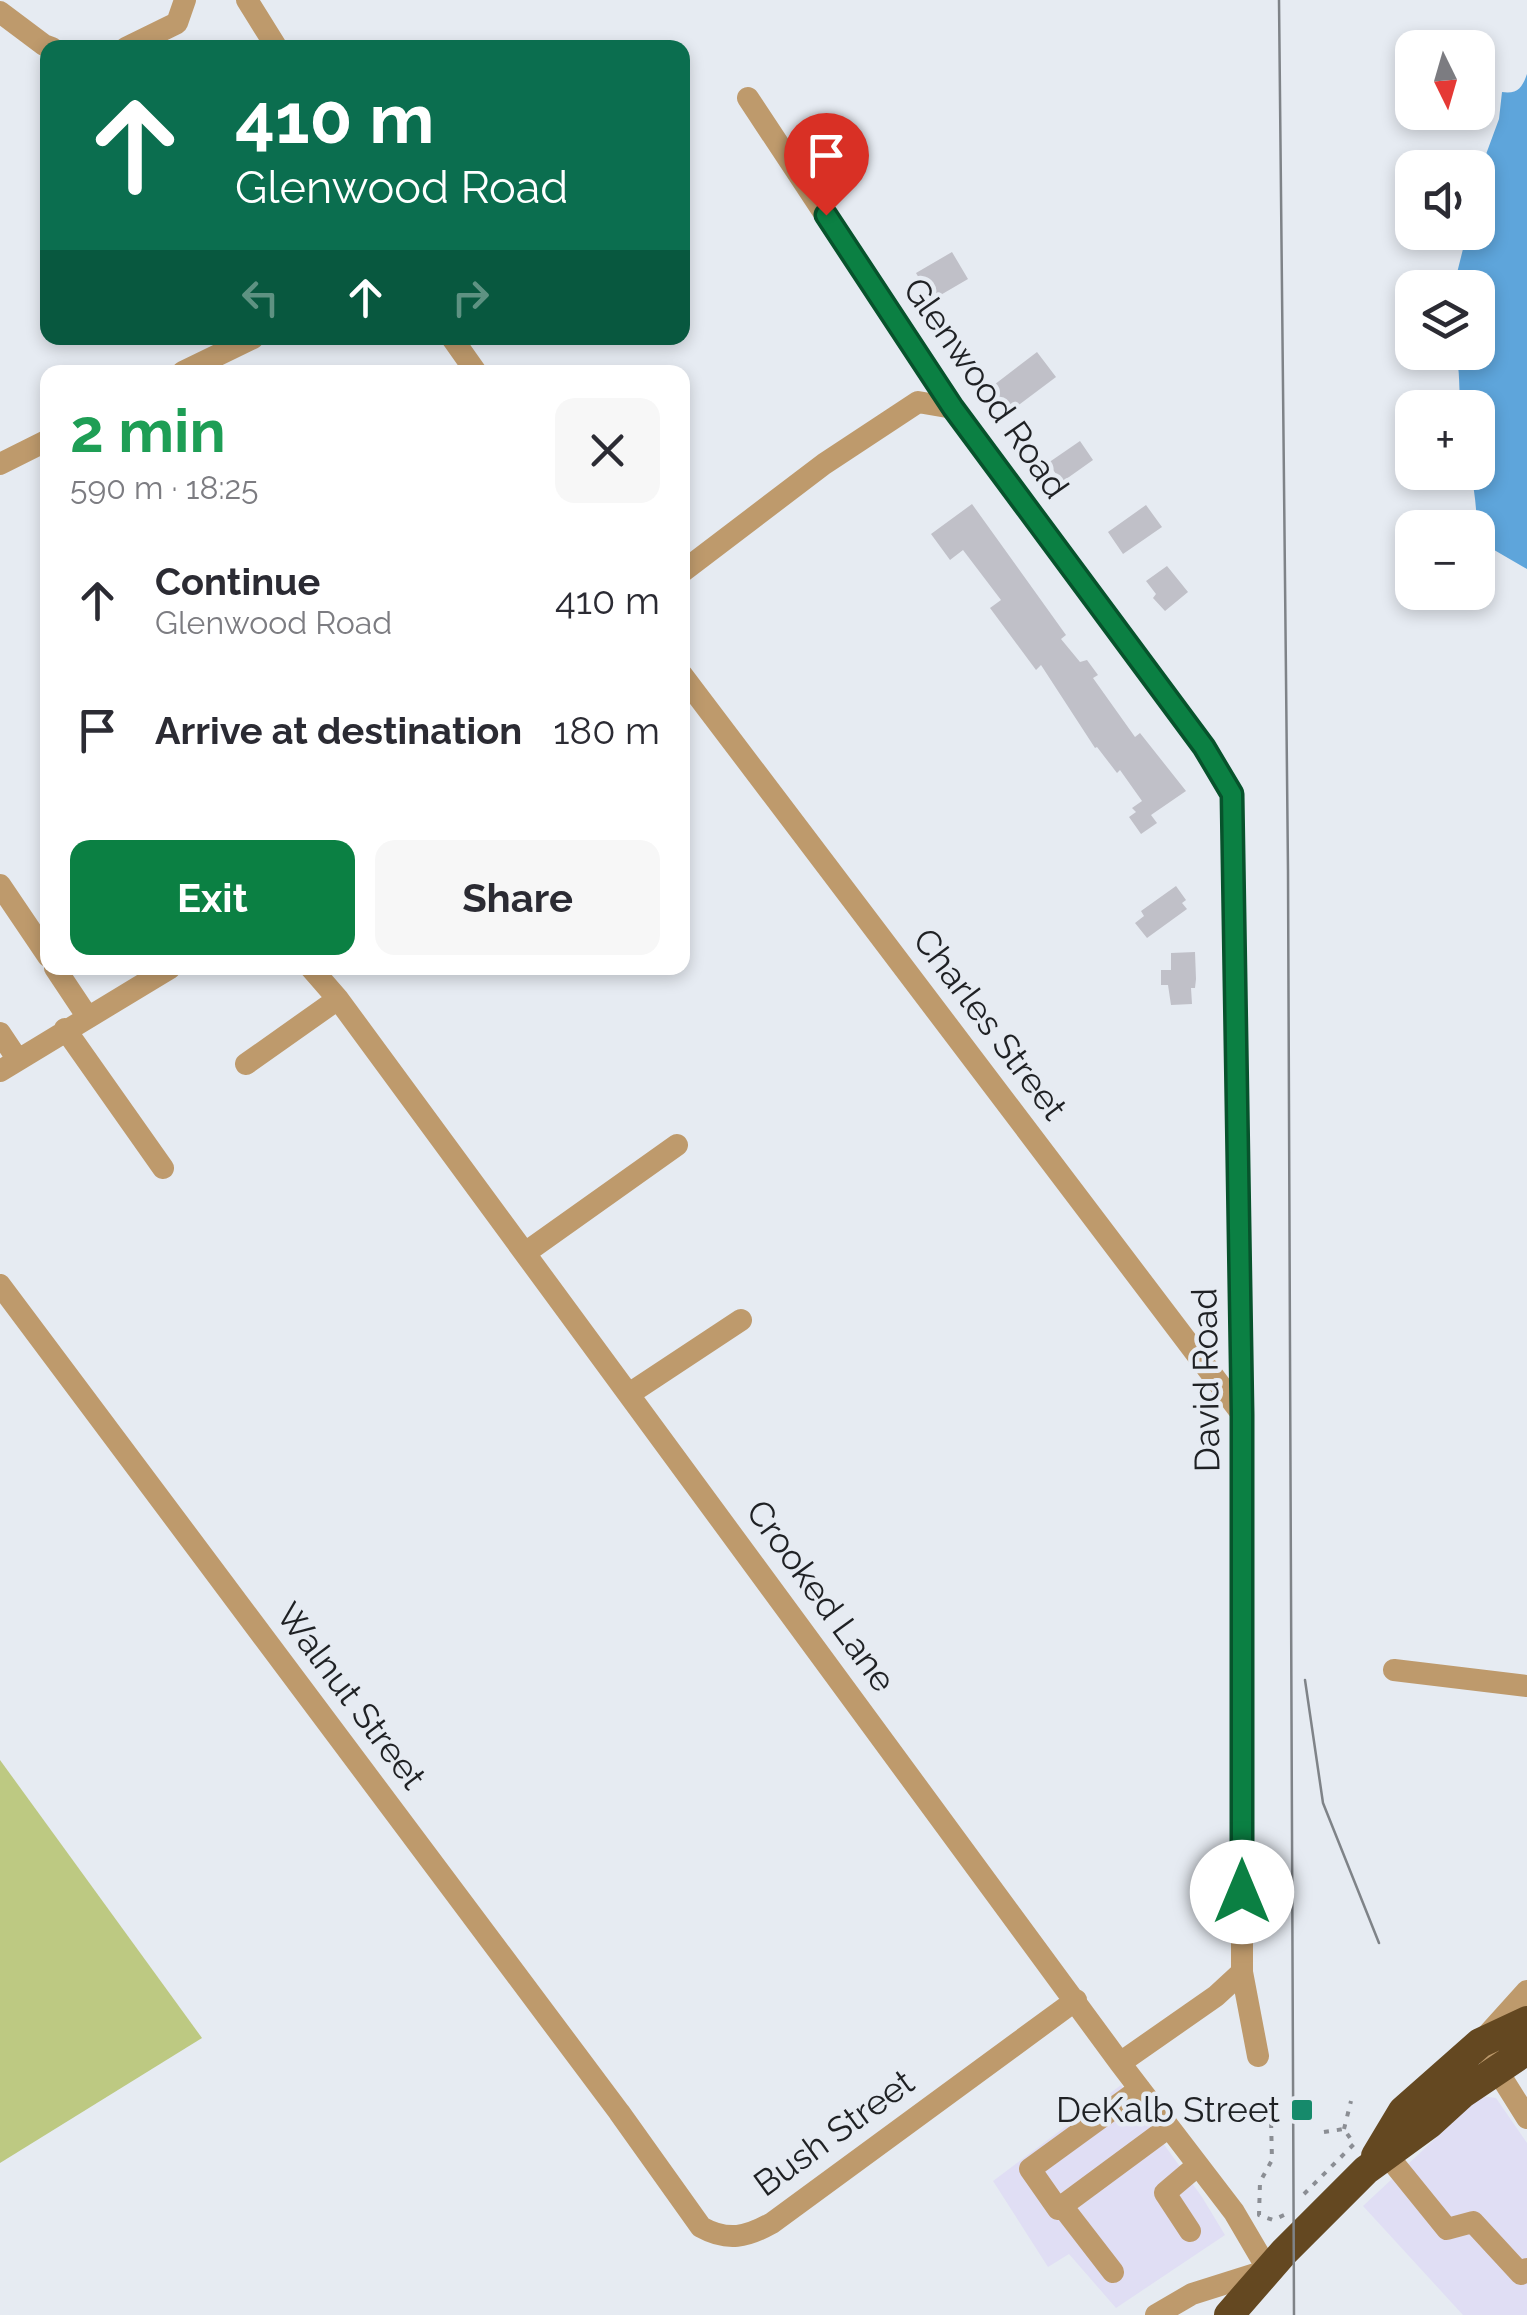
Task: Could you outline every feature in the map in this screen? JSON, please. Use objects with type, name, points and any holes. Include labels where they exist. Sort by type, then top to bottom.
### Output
[{"type":"highway","points":[[1377,2162],[1403,2111],[1480,2043],[1527,2021]]},
{"type":"highway","points":[[1229,2315],[1276,2261],[1377,2162],[1527,2050]]},
{"type":"street","points":[[142,40],[178,22],[185,0]]},
{"type":"street","points":[[247,0],[271,40]]},
{"type":"street","points":[[0,12],[40,42]]},
{"type":"street","name":"Glenwood Road","points":[[748,98],[953,408],[1141,664]]},
{"type":"street","points":[[197,365],[239,345]]},
{"type":"street","points":[[690,566],[824,464],[918,402],[953,408]]},
{"type":"street","points":[[0,464],[40,444]]},
{"type":"street","name":"David Road","points":[[1141,664],[1204,747],[1232,794],[1242,1414],[1242,1972],[1258,2056]]},
{"type":"street","name":"Charles Street","points":[[690,686],[1242,1414]]},
{"type":"street","points":[[0,886],[40,944]]},
{"type":"street","points":[[60,975],[88,1016]]},
{"type":"street","points":[[0,1034],[9,1065],[158,975]]},
{"type":"street","name":"Crooked Lane","points":[[317,975],[526,1253],[1120,2063],[1276,2261]]},
{"type":"street","points":[[246,1064],[338,999]]},
{"type":"street","points":[[65,1029],[163,1168]]},
{"type":"street","points":[[526,1253],[677,1144]]},
{"type":"street","name":"Walnut Street","points":[[3,1296],[646,2149]]},
{"type":"street","points":[[629,1394],[741,1320]]},
{"type":"street","points":[[1394,1670],[1527,1686]]},
{"type":"street","points":[[1120,2063],[1216,1996],[1242,1972]]},
{"type":"street","points":[[1527,1991],[1480,2043],[1527,2118]]},
{"type":"street","name":"Bush Street","points":[[646,2149],[701,2227],[722,2236],[748,2236],[772,2223],[1076,2000]]},
{"type":"street","points":[[1140,2089],[1030,2170],[1058,2209],[1169,2127]]},
{"type":"street","points":[[1377,2162],[1447,2228],[1473,2222],[1521,2274],[1527,2269]]},
{"type":"street","points":[[1190,2231],[1165,2193],[1198,2165]]},
{"type":"street","points":[[1062,2206],[1113,2272]]},
{"type":"street","points":[[1156,2315],[1192,2294],[1276,2261]]},
{"type":"path","points":[[1326,2170],[1354,2144],[1344,2129],[1351,2101]]},
{"type":"path","points":[[1284,2214],[1273,2220],[1258,2216],[1260,2182],[1272,2160],[1271,2120],[1285,2119]]},
{"type":"path","points":[[1318,2132],[1344,2129]]},
{"type":"shaded area","points":[[1121,2085],[1225,2235],[1116,2308],[1069,2254],[1048,2267],[993,2181]]},
{"type":"shaded area","points":[[1481,2096],[1496,2098],[1527,2143],[1527,2315],[1463,2315],[1363,2206]]},
{"type":"green space","points":[[0,1760],[202,2038],[0,2163]]},
{"type":"water","points":[[1527,74],[1527,569],[1495,550],[1495,510],[1476,510],[1473,490],[1495,490],[1495,390],[1460,390],[1458,370],[1495,370],[1495,270],[1458,270],[1463,250],[1495,250],[1495,150],[1488,150],[1499,119],[1502,92],[1519,89]]},
{"type":"building","points":[[952,252],[968,279],[932,300],[916,273]]},
{"type":"building","points":[[1037,352],[1056,377],[1008,413],[990,388]]},
{"type":"building","points":[[1080,441],[1093,460],[1062,482],[1048,463]]},
{"type":"building","points":[[972,504],[1066,635],[1061,639],[1080,662],[1087,660],[1098,675],[1093,678],[1135,737],[1140,733],[1186,791],[1151,815],[1157,823],[1141,834],[1129,817],[1136,812],[1132,808],[1142,801],[1120,770],[1117,773],[1095,748],[1041,665],[1036,670],[990,608],[1001,600],[963,550],[950,560],[931,534]]},
{"type":"building","points":[[1146,505],[1162,527],[1123,554],[1108,532]]},
{"type":"building","points":[[1167,566],[1188,592],[1165,611],[1153,598],[1156,594],[1146,581]]},
{"type":"building","points":[[1176,886],[1187,909],[1147,938],[1135,923],[1144,916],[1141,911]]},
{"type":"building","points":[[1195,952],[1192,1004],[1171,1005],[1168,985],[1161,985],[1161,970],[1171,970],[1171,953]]},
{"type":"tram line","points":[[1279,0],[1288,870],[1294,2315]]},
{"type":"tram line","points":[[1305,1680],[1323,1803],[1379,1943]]},
{"type":"place","name":"DeKalb Street","points":[[1302,2110]]},
{"type":"route","points":[[826,215],[953,408],[1204,747],[1232,794],[1242,1414],[1242,1892]]}]
